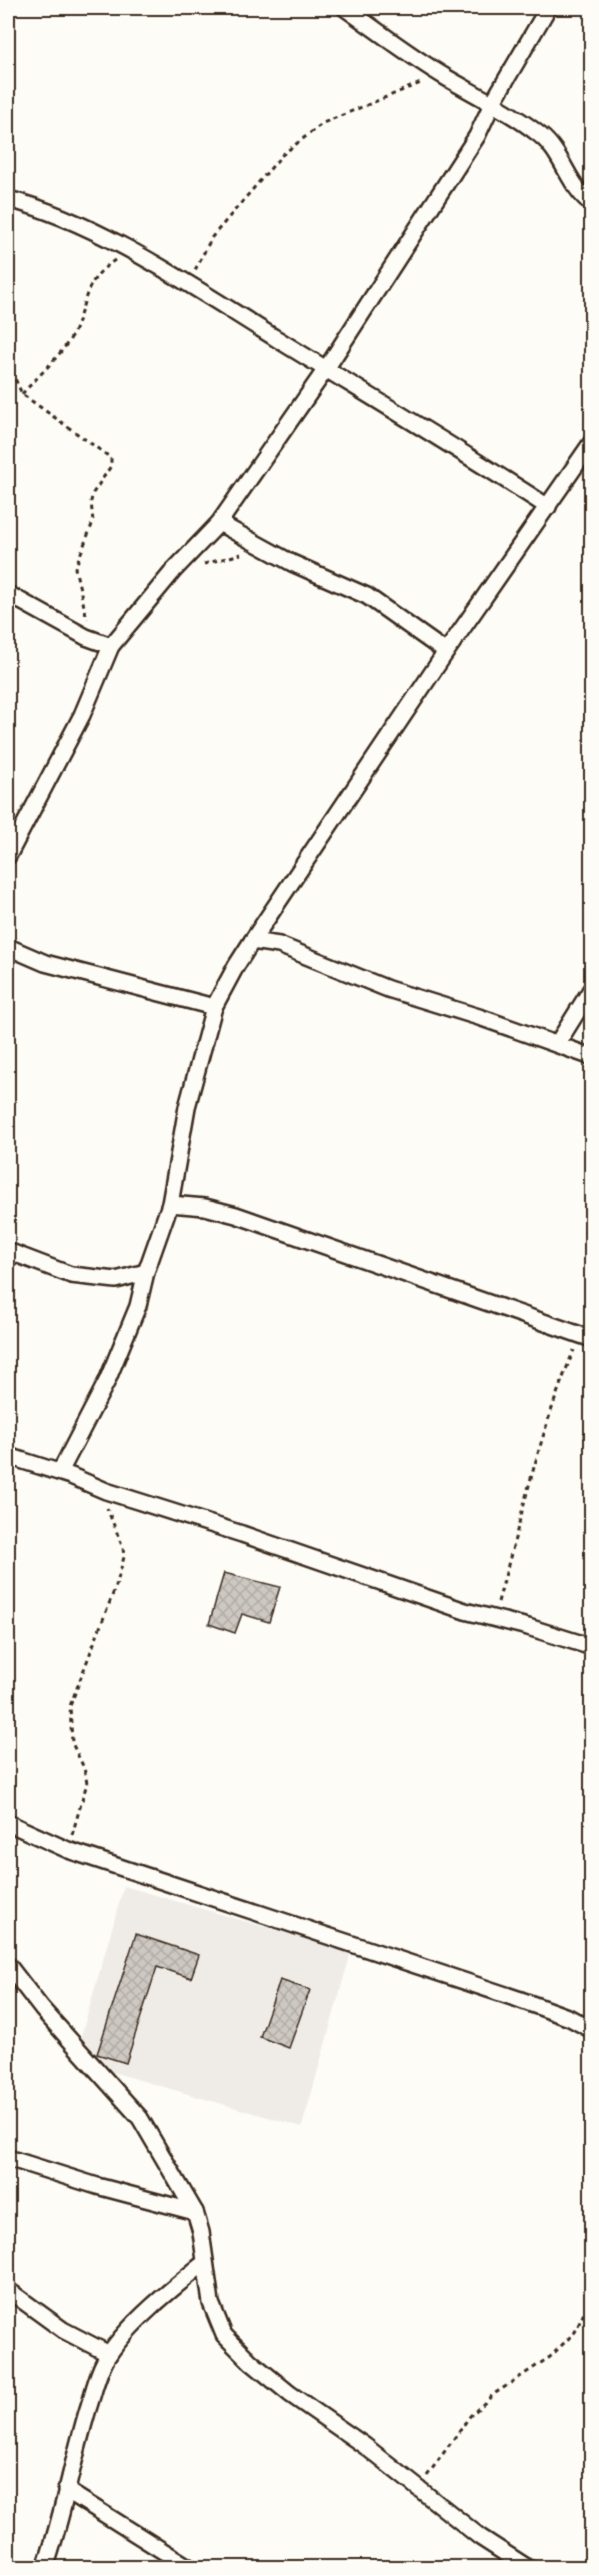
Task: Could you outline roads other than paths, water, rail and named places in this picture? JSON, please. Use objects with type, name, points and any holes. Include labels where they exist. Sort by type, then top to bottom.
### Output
[{"type":"street","points":[[345,8],[445,77],[493,102],[542,136],[557,153],[583,197],[591,204]]},
{"type":"street","points":[[8,856],[82,715],[111,646],[174,570],[219,523],[326,369],[477,136],[493,102],[548,8]]},
{"type":"street","points":[[8,199],[36,206],[69,219],[129,251],[456,447],[548,507]]},
{"type":"street","points":[[60,1472],[107,1381],[138,1306],[146,1272],[170,1203],[187,1107],[214,1007],[252,941],[446,652],[591,442]]},
{"type":"street","points":[[219,523],[262,548],[367,596],[446,652]]},
{"type":"street","points":[[8,594],[86,637],[111,646]]},
{"type":"street","points":[[252,941],[279,945],[388,989],[591,1057]]},
{"type":"street","points":[[8,947],[45,963],[214,1007]]},
{"type":"street","points":[[557,1044],[591,988]]},
{"type":"street","points":[[170,1203],[205,1207],[236,1215],[586,1337]]},
{"type":"street","points":[[8,1251],[71,1275],[116,1280],[146,1272]]},
{"type":"street","points":[[8,1456],[465,1611],[591,1647]]},
{"type":"street","points":[[8,1823],[68,1850],[518,1999],[570,2018],[591,2030]]},
{"type":"street","points":[[8,1965],[42,2009],[141,2118],[195,2212],[201,2232],[211,2303],[225,2335],[231,2342],[290,2394],[419,2487],[480,2537],[528,2568]]},
{"type":"street","points":[[8,2158],[97,2186],[195,2212]]},
{"type":"street","points":[[45,2568],[56,2536],[74,2452],[99,2374],[109,2354],[165,2294],[204,2262]]},
{"type":"street","points":[[8,2290],[63,2330],[109,2354]]},
{"type":"street","points":[[66,2490],[190,2568]]}]
